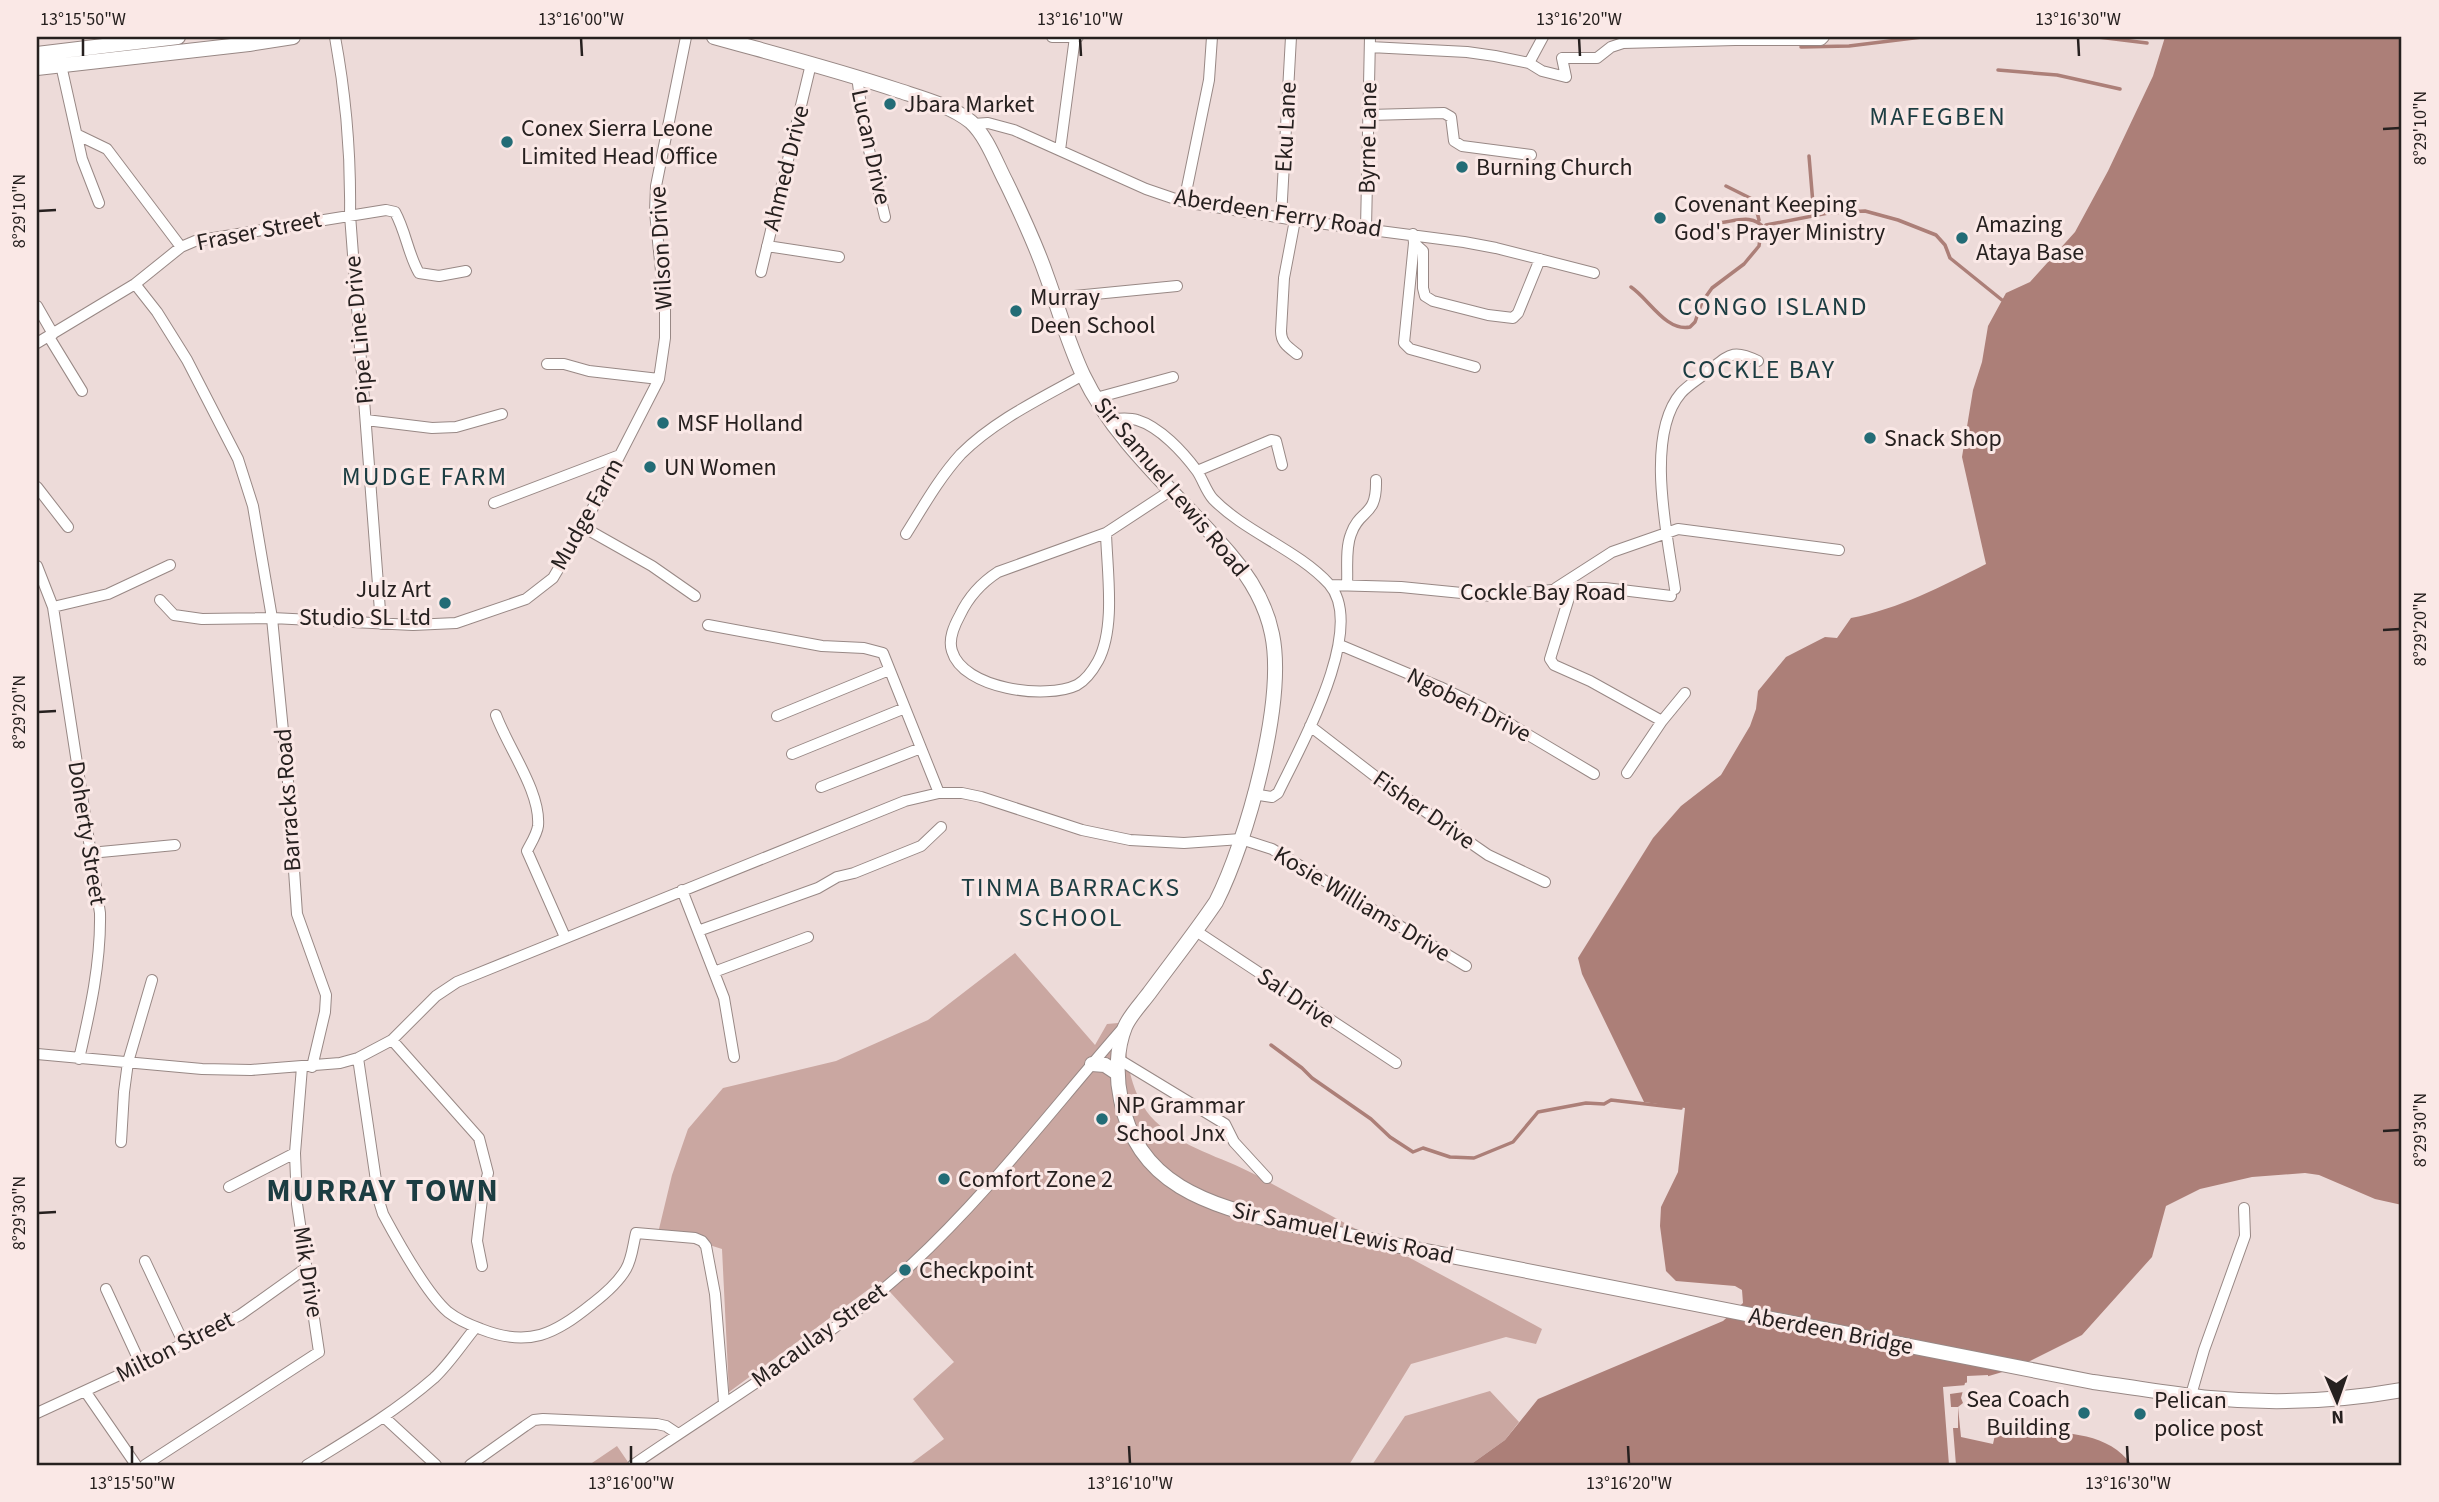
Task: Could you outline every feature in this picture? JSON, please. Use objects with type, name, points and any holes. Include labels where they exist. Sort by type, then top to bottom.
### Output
[{"type":"main road","points":[[37,54],[100,41],[178,37]]},
{"type":"main road","points":[[37,68],[293,37]]},
{"type":"main road","name":"Sir Samuel Lewis Road","points":[[714,37],[857,76],[917,96],[961,115],[973,124],[995,160],[1030,233],[1083,375],[1096,398],[1171,491],[1229,553],[1248,577],[1263,605],[1272,633],[1275,692],[1270,723],[1241,839],[1227,880],[1216,902],[1125,1026],[1118,1066],[1122,1110],[1136,1147],[1172,1182],[1195,1196],[1226,1209],[1283,1223],[1568,1280]]},
{"type":"main road","points":[[1092,1064],[1118,1066]]},
{"type":"main road","name":"Aberdeen Bridge","points":[[1568,1280],[2093,1382],[2191,1395]]},
{"type":"main road","points":[[2191,1395],[2269,1400],[2342,1397],[2402,1390]]},
{"type":"street","name":"Pipe Line Drive","points":[[335,37],[346,101],[351,165],[350,215],[381,624]]},
{"type":"street","name":"Wilson Drive","points":[[659,379],[665,338],[665,310],[655,212],[656,186],[686,37]]},
{"type":"street","points":[[1052,37],[1077,37],[1060,150]]},
{"type":"street","points":[[1184,202],[1209,80],[1212,37]]},
{"type":"street","name":"Eku Lane","points":[[1281,218],[1291,37]]},
{"type":"street","points":[[1529,63],[1543,37]]},
{"type":"street","name":"Byrne Lane","points":[[1366,228],[1370,42],[1466,52],[1529,63],[1542,71],[1566,77],[1562,58],[1597,58],[1611,47],[1623,43],[1821,40],[1824,37]]},
{"type":"street","name":"Ahmed Drive","points":[[761,272],[811,64]]},
{"type":"street","points":[[61,65],[82,159],[99,203]]},
{"type":"street","name":"Lucan Drive","points":[[857,76],[864,129],[886,217]]},
{"type":"street","points":[[1369,115],[1444,113],[1451,117],[1454,141],[1462,146],[1531,155]]},
{"type":"street","name":"Aberdeen Ferry Road","points":[[973,124],[1002,126],[1146,189],[1184,202],[1281,218],[1366,228],[1414,239],[1496,248],[1594,273]]},
{"type":"street","points":[[78,135],[107,149],[181,247]]},
{"type":"street","name":"Fraser Street","points":[[37,343],[135,284],[181,247],[210,237],[386,210],[395,212],[407,237],[412,261],[419,273],[439,276],[466,271]]},
{"type":"street","points":[[1295,220],[1284,278],[1281,339],[1297,354]]},
{"type":"street","points":[[1414,239],[1423,251],[1425,296],[1433,301],[1504,318],[1513,318],[1518,313],[1539,259]]},
{"type":"street","points":[[1414,239],[1411,295],[1404,343],[1410,349],[1475,367]]},
{"type":"street","points":[[767,246],[839,257]]},
{"type":"street","name":"Barracks Road","points":[[135,284],[157,312],[187,360],[237,459],[253,506],[272,618],[288,782],[296,905],[302,931],[326,995],[326,1012],[307,1067]]},
{"type":"street","points":[[1054,298],[1177,286]]},
{"type":"street","points":[[37,306],[82,391]]},
{"type":"street","points":[[1665,532],[1661,481],[1662,446],[1666,426],[1681,393],[1730,354],[1746,355],[1758,361]]},
{"type":"street","points":[[547,364],[564,364],[589,371],[659,379]]},
{"type":"street","points":[[906,534],[942,477],[962,453],[1014,415],[1083,375]]},
{"type":"street","points":[[1096,398],[1173,377]]},
{"type":"street","name":"Mudge Farm","points":[[160,600],[174,615],[202,619],[272,618],[381,624],[456,623],[526,599],[553,578],[583,527],[659,379]]},
{"type":"street","points":[[366,420],[432,428],[456,427],[502,414]]},
{"type":"street","points":[[1111,419],[1138,420],[1165,437],[1197,471],[1210,496],[1222,507],[1298,559],[1330,585],[1339,610],[1340,645],[1324,695],[1278,793],[1272,797],[1253,794]]},
{"type":"street","points":[[1197,471],[1271,440],[1276,441],[1282,465]]},
{"type":"street","points":[[494,503],[620,455]]},
{"type":"street","points":[[1347,585],[1351,532],[1373,506],[1376,480]]},
{"type":"street","points":[[37,487],[68,527]]},
{"type":"street","points":[[1106,533],[1108,618],[1105,643],[1099,660],[1089,675],[1078,684],[1060,691],[1040,692],[1010,689],[982,680],[957,662],[951,640],[954,626],[982,582],[998,572],[1106,533],[1171,491]]},
{"type":"street","points":[[583,527],[652,566],[695,596]]},
{"type":"street","points":[[1554,590],[1612,552],[1678,529],[1839,550]]},
{"type":"street","name":"Cockle Bay Road","points":[[1330,585],[1401,587],[1492,596],[1572,588],[1673,592],[1665,532]]},
{"type":"street","points":[[52,607],[108,594],[170,565]]},
{"type":"street","name":"Doherty Street","points":[[37,566],[52,607],[100,913],[100,941],[92,1003],[79,1059]]},
{"type":"street","points":[[1572,588],[1550,659],[1554,665],[1590,681],[1662,721]]},
{"type":"street","points":[[708,625],[822,646],[864,648],[883,653],[939,793]]},
{"type":"street","name":"Ngobeh Drive","points":[[1340,645],[1483,708],[1594,774]]},
{"type":"street","points":[[777,716],[889,670]]},
{"type":"street","points":[[1627,773],[1662,721],[1685,693]]},
{"type":"street","points":[[792,754],[905,708]]},
{"type":"street","points":[[496,715],[504,738],[536,800],[538,828],[527,850],[565,937]]},
{"type":"street","name":"Fisher Drive","points":[[1310,726],[1380,780],[1488,855],[1545,882]]},
{"type":"street","points":[[821,787],[921,748]]},
{"type":"street","points":[[37,1054],[202,1069],[251,1070],[307,1067],[358,1058],[392,1040],[436,996],[457,982],[905,801],[939,793],[962,793],[981,797],[1082,830],[1130,840],[1184,843],[1241,839]]},
{"type":"street","points":[[698,931],[818,888],[837,877],[855,873],[921,846],[941,827]]},
{"type":"street","name":"Kosie Williams Drive","points":[[1241,839],[1272,849],[1466,966]]},
{"type":"street","points":[[90,853],[175,845]]},
{"type":"street","points":[[682,890],[724,998],[734,1058]]},
{"type":"street","name":"Sal Drive","points":[[1196,931],[1396,1063]]},
{"type":"street","points":[[714,972],[808,937]]},
{"type":"street","points":[[121,1142],[128,1062],[152,980]]},
{"type":"street","name":"Macaulay Street","points":[[633,1465],[844,1319],[909,1267],[970,1207],[1125,1026]]},
{"type":"street","points":[[392,1040],[479,1138],[488,1173],[482,1199],[478,1241],[482,1266]]},
{"type":"street","points":[[358,1058],[383,1214],[436,1300],[449,1313],[498,1336],[520,1339],[543,1336],[565,1326],[621,1277],[628,1266],[636,1234],[695,1238],[706,1246],[715,1294],[724,1403]]},
{"type":"street","points":[[1118,1066],[1225,1124],[1234,1142],[1267,1178]]},
{"type":"street","name":"Mik Drive","points":[[145,1465],[319,1352],[298,1216],[295,1153],[307,1067]]},
{"type":"street","points":[[229,1187],[295,1153]]},
{"type":"street","points":[[2191,1395],[2204,1350],[2245,1237],[2244,1208]]},
{"type":"street","points":[[145,1261],[184,1344]]},
{"type":"street","name":"Milton Street","points":[[37,1413],[240,1315],[306,1268]]},
{"type":"street","points":[[106,1289],[141,1365]]},
{"type":"street","points":[[307,1465],[384,1418],[434,1377],[452,1359],[476,1327]]},
{"type":"street","points":[[85,1391],[136,1465]]},
{"type":"street","points":[[384,1418],[436,1465]]},
{"type":"street","points":[[470,1465],[534,1420],[657,1424],[678,1434]]},
{"type":"shaded area","points":[[2165,37],[2402,37],[2402,1205],[2375,1199],[2319,1175],[2305,1173],[2252,1177],[2200,1189],[2166,1206],[2152,1257],[2082,1335],[2016,1368],[1965,1383],[1961,1398],[1963,1403],[1958,1407],[1961,1437],[1993,1444],[1995,1435],[2022,1438],[2028,1436],[2030,1430],[2086,1436],[2111,1446],[2132,1465],[1470,1465],[1505,1440],[1538,1399],[1723,1321],[1743,1303],[1742,1290],[1735,1286],[1676,1281],[1666,1271],[1660,1226],[1661,1207],[1678,1172],[1685,1108],[1644,1102],[1582,974],[1578,958],[1653,838],[1681,806],[1721,775],[1750,726],[1758,691],[1786,657],[1825,637],[1837,638],[1851,618],[1903,603],[1986,564],[1962,457],[1973,390],[1982,362],[1988,326],[2006,293],[2030,282],[2075,232],[2108,171],[2153,76]]},
{"type":"shaded area","points":[[1015,953],[1095,1045],[1107,1024],[1118,1023],[1123,1027],[1128,1065],[1135,1089],[1147,1111],[1166,1130],[1190,1145],[1254,1174],[1542,1329],[1536,1344],[1506,1337],[1411,1364],[1349,1465],[909,1465],[944,1439],[913,1399],[954,1362],[880,1281],[729,1392],[722,1249],[659,1229],[672,1175],[688,1129],[723,1088],[836,1061],[928,1020]]},
{"type":"shaded area","points":[[1490,1391],[1519,1422],[1505,1440],[1470,1465],[1372,1465],[1405,1416]]},
{"type":"shaded area","points":[[617,1446],[630,1465],[589,1465]]},
{"type":"pier","points":[[1988,1375],[1988,1380],[1964,1388],[1964,1392],[1950,1394],[1951,1407],[1958,1407],[1958,1428],[1953,1428],[1956,1465],[1949,1465],[1943,1387],[1967,1385],[1967,1376]]},
{"type":"waterway","points":[[1801,47],[1849,46],[1922,37]]},
{"type":"waterway","points":[[2098,37],[2147,43]]},
{"type":"waterway","points":[[1998,70],[2057,75],[2120,89]]},
{"type":"waterway","points":[[1809,156],[1814,216]]},
{"type":"waterway","points":[[1726,186],[1754,200],[1759,220]]},
{"type":"waterway","points":[[1631,287],[1673,325],[1690,327],[1712,288],[1744,264],[1759,246],[1761,232],[1766,225],[1828,213],[1865,211],[1936,235],[1945,245],[1950,258],[2002,300]]},
{"type":"waterway","points":[[1709,226],[1710,223],[1746,219],[1759,223],[1765,229]]},
{"type":"waterway","points":[[1271,1045],[1413,1152],[1423,1148],[1450,1157],[1474,1158],[1513,1142],[1538,1112],[1586,1103],[1604,1104],[1611,1100],[1681,1108]]},
{"type":"place","name":"Jbara Market","points":[[890,104]]},
{"type":"place","name":"Conex Sierra Leone Limited Head Office","points":[[507,142]]},
{"type":"place","name":"Burning Church","points":[[1462,167]]},
{"type":"place","name":"Covenant Keeping God's Prayer Ministry","points":[[1660,218]]},
{"type":"place","name":"Amazing Ataya Base","points":[[1962,238]]},
{"type":"place","name":"Murray Deen School","points":[[1016,311]]},
{"type":"place","name":"MSF Holland","points":[[663,423]]},
{"type":"place","name":"Snack Shop","points":[[1870,438]]},
{"type":"place","name":"UN Women","points":[[650,467]]},
{"type":"place","name":"Julz Art Studio SL Ltd","points":[[445,603]]},
{"type":"place","name":"NP Grammar School Jnx","points":[[1102,1119]]},
{"type":"place","name":"Comfort Zone 2","points":[[944,1179]]},
{"type":"place","name":"Checkpoint","points":[[905,1270]]},
{"type":"place","name":"Sea Coach Building","points":[[2084,1413]]},
{"type":"place","name":"Pelican police post","points":[[2140,1414]]},
{"type":"district","name":"MAFEGBEN","points":[[1938,116]]},
{"type":"district","name":"CONGO ISLAND","points":[[1773,306]]},
{"type":"district","name":"COCKLE BAY","points":[[1759,369]]},
{"type":"district","name":"MUDGE FARM","points":[[425,476]]},
{"type":"district","name":"TINMA BARRACKS SCHOOL","points":[[1071,902]]},
{"type":"district","name":"MURRAY TOWN","points":[[383,1191]]}]
